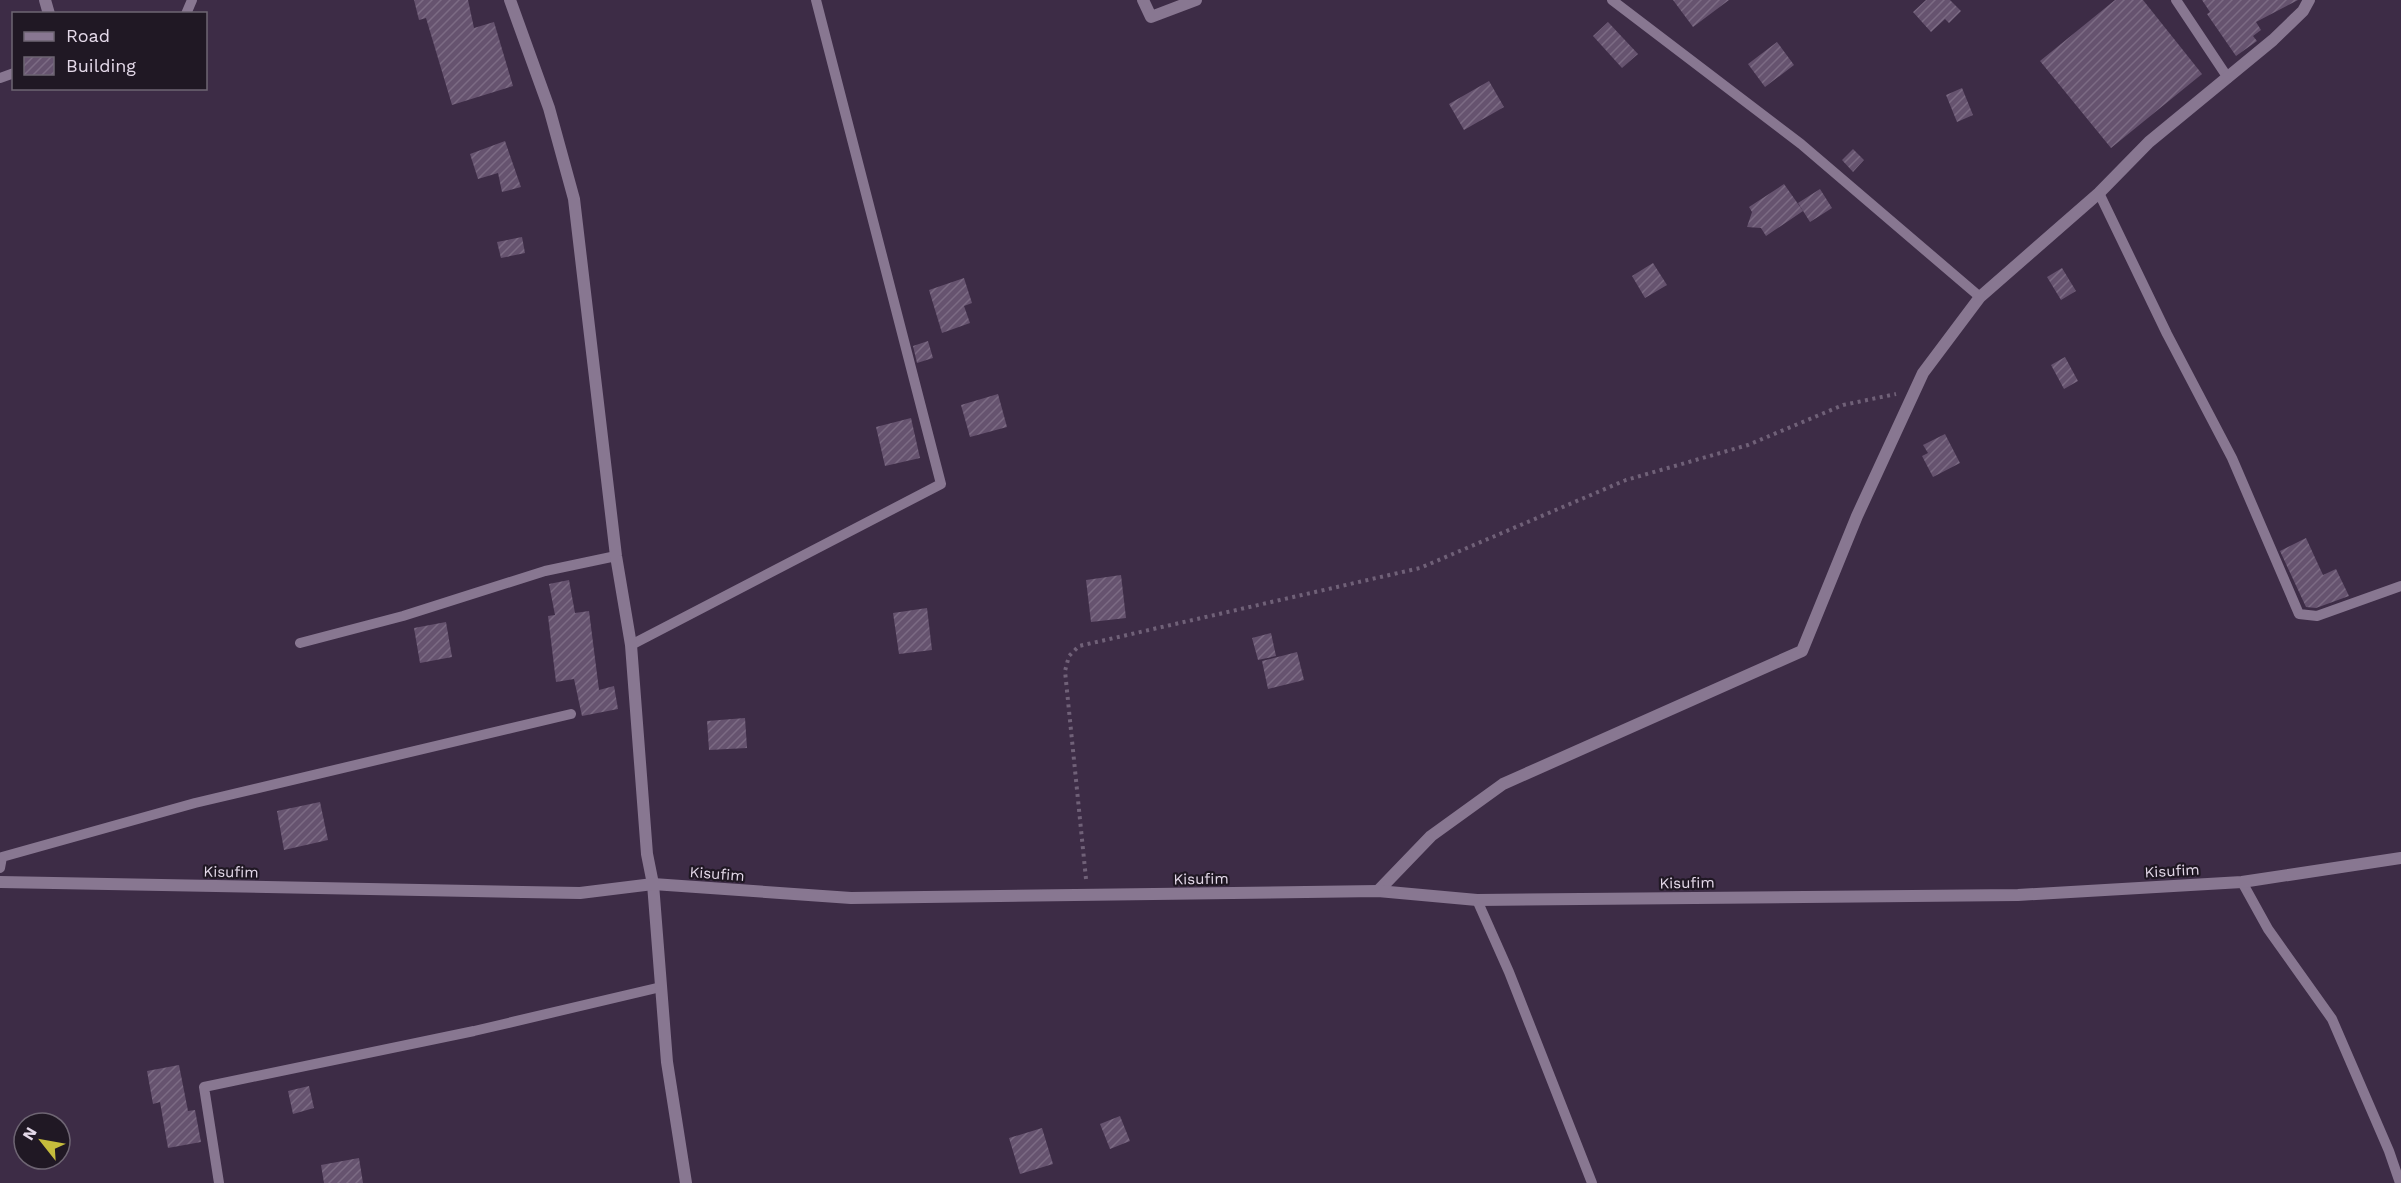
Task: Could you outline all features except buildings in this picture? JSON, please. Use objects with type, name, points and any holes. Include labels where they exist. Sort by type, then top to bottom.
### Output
[{"type":"street","points":[[510,0],[549,108],[574,199],[616,556],[631,645],[647,854],[653,884],[667,1062],[686,1183]]},
{"type":"street","points":[[1143,0],[1151,17],[1197,0]]},
{"type":"street","points":[[1378,891],[1431,836],[1503,783],[1802,651],[1857,516],[1923,373],[1980,297],[2099,193],[2149,142],[2228,78],[2304,11],[2309,0]]},
{"type":"street","name":"Kisufim","points":[[0,882],[580,893],[653,884],[851,898],[1378,891],[1477,900],[2018,895],[2242,882],[2401,858]]},
{"type":"lane","points":[[631,645],[941,484],[816,0]]},
{"type":"lane","points":[[1612,0],[1801,144],[1980,297]]},
{"type":"lane","points":[[2176,0],[2228,78]]},
{"type":"lane","points":[[2099,193],[2167,334],[2232,458],[2299,614],[2317,616],[2401,586]]},
{"type":"lane","points":[[300,643],[404,616],[545,571],[616,556]]},
{"type":"lane","points":[[0,868],[2,857],[195,803],[571,714]]},
{"type":"lane","points":[[2242,882],[2268,929],[2332,1018],[2389,1151],[2400,1183]]},
{"type":"lane","points":[[1477,900],[1509,972],[1592,1183]]},
{"type":"lane","points":[[219,1183],[204,1087],[474,1031],[662,987]]},
{"type":"path","points":[[1088,895],[1065,671],[1069,656],[1079,646],[1420,568],[1626,480],[1748,445],[1843,405],[1915,390]]}]
